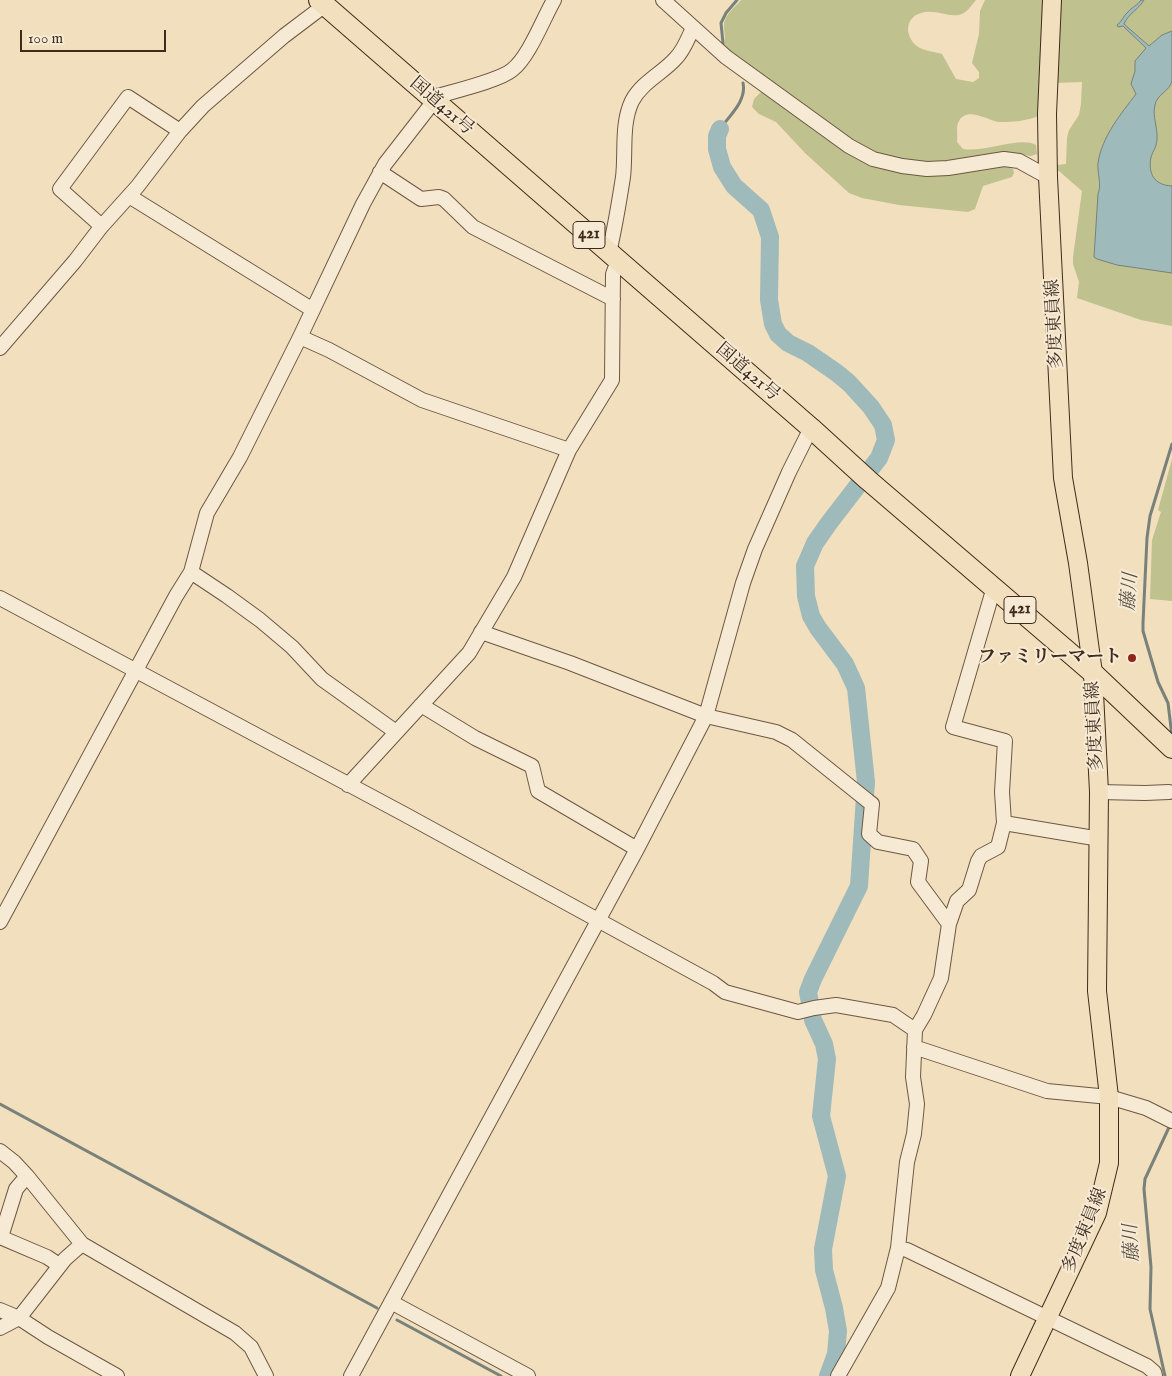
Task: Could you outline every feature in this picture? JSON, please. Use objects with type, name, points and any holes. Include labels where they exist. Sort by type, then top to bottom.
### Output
[{"type":"highway","name":"国道421号","points":[[322,3],[864,476],[1093,672],[1170,746]]},
{"type":"main road","name":"多度東員線","points":[[1020,1376],[1097,1213],[1110,1162],[1109,1097],[1097,991],[1100,839],[1093,672],[1078,563],[1063,478],[1048,178],[1047,114],[1052,0]]},
{"type":"street","points":[[0,922],[191,572],[199,547],[206,513],[240,457],[380,172],[433,99],[493,79],[512,70],[519,63],[528,48],[554,0]]},
{"type":"street","points":[[663,0],[726,57],[850,146],[873,159],[902,166],[927,169],[948,168],[1004,159],[1019,161],[1048,178]]},
{"type":"street","points":[[0,348],[129,196],[180,131],[203,106],[322,3]]},
{"type":"street","points":[[348,785],[469,653],[514,577],[569,450],[612,380],[613,274],[626,125],[633,100],[645,85],[676,58],[693,28]]},
{"type":"street","points":[[101,227],[60,189],[128,97],[180,131]]},
{"type":"street","points":[[380,172],[421,199],[439,197],[444,199],[473,227],[613,298]]},
{"type":"street","points":[[129,196],[313,310]]},
{"type":"street","points":[[300,337],[329,350],[422,400],[569,450]]},
{"type":"street","points":[[352,1376],[473,1154],[706,716],[743,583],[755,548],[811,428]]},
{"type":"street","points":[[191,572],[260,620],[292,647],[322,679],[396,732]]},
{"type":"street","points":[[838,1376],[888,1288],[898,1248],[907,1162],[914,1134],[917,1104],[913,1077],[914,1030],[924,1015],[941,978],[948,924],[957,901],[969,890],[981,856],[998,846],[1004,823],[1002,792],[1005,741],[953,727],[994,587]]},
{"type":"street","points":[[0,598],[404,814],[713,983],[725,992],[798,1012],[836,1006],[892,1015],[914,1030]]},
{"type":"street","points":[[481,632],[570,663],[706,716],[776,732],[792,740],[872,804],[869,834],[878,842],[913,849],[921,861],[918,882],[948,924]]},
{"type":"street","points":[[421,705],[475,738],[532,766],[538,791],[637,848]]},
{"type":"street","points":[[1099,792],[1169,792]]},
{"type":"street","points":[[1004,823],[1100,839]]},
{"type":"street","points":[[914,1047],[1047,1091],[1109,1097],[1146,1108],[1167,1118]]},
{"type":"street","points":[[0,1151],[27,1176],[82,1244],[236,1333],[251,1347],[266,1376]]},
{"type":"street","points":[[27,1176],[16,1189],[0,1237],[46,1257],[59,1265]]},
{"type":"street","points":[[0,1328],[19,1318],[59,1265],[82,1244]]},
{"type":"street","points":[[898,1248],[907,1250],[1146,1366],[1154,1372],[1155,1376]]},
{"type":"street","points":[[391,1302],[528,1376]]},
{"type":"street","points":[[0,1310],[19,1318],[48,1337],[117,1376]]},
{"type":"green space","points":[[741,0],[976,0],[967,11],[959,15],[931,12],[921,13],[911,19],[908,29],[911,40],[920,48],[942,54],[956,79],[973,82],[979,78],[979,72],[972,63],[979,34],[980,11],[985,0],[1045,0],[1040,112],[1038,116],[1019,121],[1000,122],[972,114],[962,118],[957,127],[957,142],[963,149],[981,149],[1021,142],[1036,145],[1037,154],[1031,156],[1009,153],[939,163],[920,163],[881,156],[842,135],[722,48],[725,42],[725,20]]},
{"type":"green space","points":[[1058,0],[1172,0],[1172,326],[1141,320],[1077,298],[1079,282],[1073,264],[1073,257],[1082,191],[1059,171],[1056,171],[1057,165],[1066,164],[1067,138],[1069,130],[1079,115],[1082,82],[1055,83]]},
{"type":"green space","points":[[762,91],[894,171],[918,175],[1000,165],[1013,169],[1014,173],[1012,177],[983,186],[975,209],[968,212],[899,205],[862,198],[849,193],[805,153],[776,122],[759,114],[752,107],[754,99]]},
{"type":"green space","points":[[1172,459],[1172,601],[1150,599],[1152,540],[1161,512],[1158,510]]},
{"type":"water","points":[[1141,0],[1144,0],[1124,24],[1149,46],[1162,35],[1172,31],[1172,81],[1158,98],[1155,105],[1157,142],[1151,157],[1150,169],[1157,181],[1172,186],[1172,273],[1117,265],[1094,257],[1100,186],[1098,163],[1100,153],[1113,126],[1136,94],[1131,84],[1135,71],[1135,61],[1146,48],[1123,26],[1118,27],[1117,25]]},
{"type":"waterway","points":[[723,43],[721,23],[726,13],[737,0]]},
{"type":"waterway","points":[[720,129],[740,102],[744,90],[743,83]]},
{"type":"waterway","points":[[720,129],[717,136],[717,149],[722,167],[734,186],[761,210],[770,237],[769,300],[773,324],[778,334],[788,343],[808,353],[849,383],[871,407],[883,425],[886,440],[879,458],[815,543],[805,566],[806,596],[811,616],[845,664],[856,688],[866,782],[859,886],[808,992],[813,1020],[824,1044],[827,1059],[821,1116],[837,1176],[823,1249],[824,1270],[838,1331],[836,1354],[828,1376]]},
{"type":"waterway","name":"藤川","points":[[1172,444],[1150,516],[1147,538],[1143,631],[1158,682],[1168,703],[1172,736]]},
{"type":"waterway","points":[[0,1104],[377,1308]]},
{"type":"waterway","name":"藤川","points":[[1165,1376],[1150,1309],[1151,1267],[1144,1189],[1145,1179],[1171,1123]]},
{"type":"waterway","points":[[397,1320],[501,1376]]},
{"type":"place","name":"ファミリーマート","points":[[1132,658]]}]
